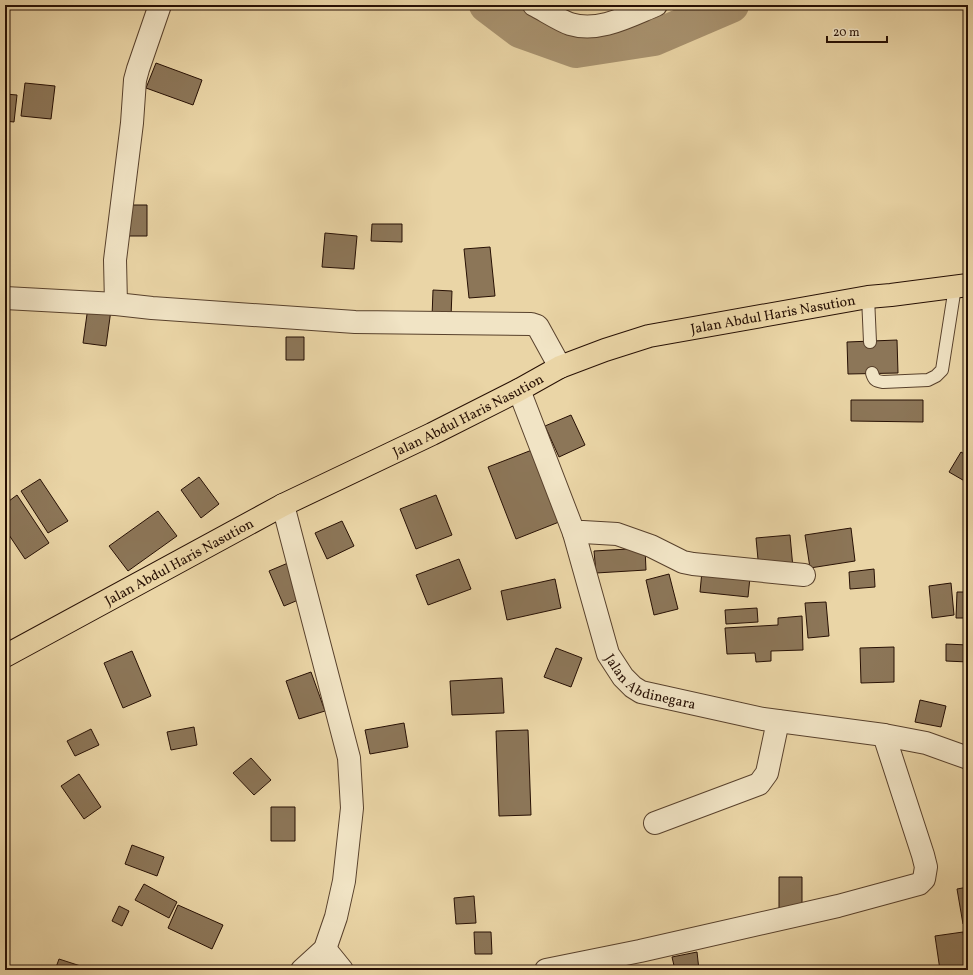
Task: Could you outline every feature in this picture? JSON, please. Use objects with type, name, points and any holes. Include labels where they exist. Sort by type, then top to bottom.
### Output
[{"type":"main road","name":"Jalan Abdul Haris Nasution","points":[[5,656],[283,505],[425,437],[519,390],[560,367],[605,350],[649,336],[868,297],[962,286]]},
{"type":"street","points":[[116,304],[115,260],[132,123],[135,80],[160,5]]},
{"type":"street","points":[[534,5],[569,23],[592,27],[625,18],[656,5]]},
{"type":"street","points":[[5,298],[116,304],[152,308],[355,322],[530,324],[538,327],[560,367]]},
{"type":"street","name":"Jalan Abdinegara","points":[[519,390],[574,533],[608,654],[623,677],[633,687],[641,692],[649,694],[763,719],[884,735],[926,743],[968,758]]},
{"type":"street","points":[[283,505],[349,758],[352,808],[344,881],[336,917],[325,949],[302,970]]},
{"type":"street","points":[[574,533],[583,532],[617,534],[651,546],[684,562],[693,564],[804,575]]},
{"type":"street","points":[[655,823],[759,784],[767,774],[778,721]]},
{"type":"street","points":[[546,970],[640,951],[838,906],[919,884],[924,879],[926,867],[924,855],[884,735]]},
{"type":"street","points":[[325,949],[342,970]]},
{"type":"lane","points":[[872,373],[874,379],[883,382],[928,380],[936,376],[942,370],[962,286]]},
{"type":"lane","points":[[868,297],[870,342]]},
{"type":"building","points":[[156,63],[202,80],[193,105],[146,88]]},
{"type":"building","points":[[25,83],[55,86],[51,119],[21,116]]},
{"type":"building","points":[[5,94],[17,95],[14,122],[5,121]]},
{"type":"building","points":[[127,205],[147,205],[147,236],[127,236]]},
{"type":"building","points":[[372,224],[402,224],[402,242],[371,241]]},
{"type":"building","points":[[325,233],[357,236],[354,269],[322,267]]},
{"type":"building","points":[[490,247],[495,296],[469,298],[464,249]]},
{"type":"building","points":[[433,290],[452,291],[451,317],[432,317]]},
{"type":"building","points":[[88,307],[111,310],[106,346],[83,343]]},
{"type":"building","points":[[286,337],[304,337],[304,360],[286,360]]},
{"type":"building","points":[[897,340],[898,373],[848,374],[847,342]]},
{"type":"building","points":[[851,400],[923,400],[923,422],[851,421]]},
{"type":"building","points":[[571,415],[585,445],[559,457],[545,426]]},
{"type":"building","points":[[532,450],[559,522],[516,539],[488,467]]},
{"type":"building","points":[[961,452],[968,456],[968,483],[949,472]]},
{"type":"building","points":[[199,477],[219,504],[201,518],[181,490]]},
{"type":"building","points":[[40,479],[68,521],[48,533],[21,491]]},
{"type":"building","points":[[17,495],[49,543],[25,559],[5,529],[5,504]]},
{"type":"building","points":[[436,495],[452,535],[416,549],[400,509]]},
{"type":"building","points":[[158,511],[177,536],[128,571],[109,546]]},
{"type":"building","points":[[342,521],[354,546],[327,559],[315,533]]},
{"type":"building","points":[[851,528],[855,561],[810,568],[805,535]]},
{"type":"building","points":[[790,535],[793,568],[759,570],[756,538]]},
{"type":"building","points":[[645,548],[646,570],[596,573],[594,551]]},
{"type":"building","points":[[459,559],[471,589],[428,605],[416,575]]},
{"type":"building","points":[[288,563],[303,598],[284,606],[269,571]]},
{"type":"building","points":[[874,569],[875,587],[850,589],[849,572]]},
{"type":"building","points":[[702,571],[750,577],[748,597],[700,592]]},
{"type":"building","points":[[669,574],[678,609],[654,615],[646,580]]},
{"type":"building","points":[[555,579],[561,608],[507,620],[501,591]]},
{"type":"building","points":[[951,583],[954,615],[932,618],[929,586]]},
{"type":"building","points":[[957,592],[968,592],[968,618],[956,618]]},
{"type":"building","points":[[826,602],[829,636],[808,638],[805,603]]},
{"type":"building","points":[[757,608],[758,622],[726,624],[725,610]]},
{"type":"building","points":[[802,616],[803,650],[771,651],[771,661],[756,662],[755,653],[727,654],[725,628],[778,625],[778,618]]},
{"type":"building","points":[[946,644],[968,645],[968,662],[946,661]]},
{"type":"building","points":[[894,647],[894,682],[861,683],[860,648]]},
{"type":"building","points":[[556,648],[582,658],[571,687],[544,677]]},
{"type":"building","points":[[132,651],[151,696],[123,708],[104,663]]},
{"type":"building","points":[[311,672],[325,711],[299,719],[286,681]]},
{"type":"building","points":[[502,678],[504,713],[452,715],[450,681]]},
{"type":"building","points":[[920,700],[946,706],[941,727],[915,722]]},
{"type":"building","points":[[404,723],[408,747],[370,754],[365,730]]},
{"type":"building","points":[[194,727],[197,745],[171,750],[167,732]]},
{"type":"building","points":[[91,729],[99,745],[75,756],[67,741]]},
{"type":"building","points":[[528,730],[531,815],[499,816],[496,731]]},
{"type":"building","points":[[251,758],[271,780],[254,795],[233,773]]},
{"type":"building","points":[[79,774],[101,807],[84,819],[61,786]]},
{"type":"building","points":[[271,807],[295,807],[295,841],[271,841]]},
{"type":"building","points":[[132,845],[164,857],[157,876],[125,864]]},
{"type":"building","points":[[779,877],[802,877],[802,908],[779,908]]},
{"type":"building","points":[[144,884],[177,902],[169,918],[135,900]]},
{"type":"building","points":[[968,887],[968,924],[963,924],[957,889]]},
{"type":"building","points":[[474,896],[476,923],[456,924],[454,898]]},
{"type":"building","points":[[178,905],[223,925],[212,949],[168,928]]},
{"type":"building","points":[[119,906],[129,911],[122,926],[112,921]]},
{"type":"building","points":[[474,932],[491,932],[492,954],[475,954]]},
{"type":"building","points":[[963,932],[968,969],[940,970],[935,936]]},
{"type":"building","points":[[697,952],[699,970],[675,970],[672,957]]},
{"type":"building","points":[[59,959],[93,970],[55,970]]},
{"type":"waterway","points":[[487,5],[520,30],[576,50],[654,38],[731,5]]}]
